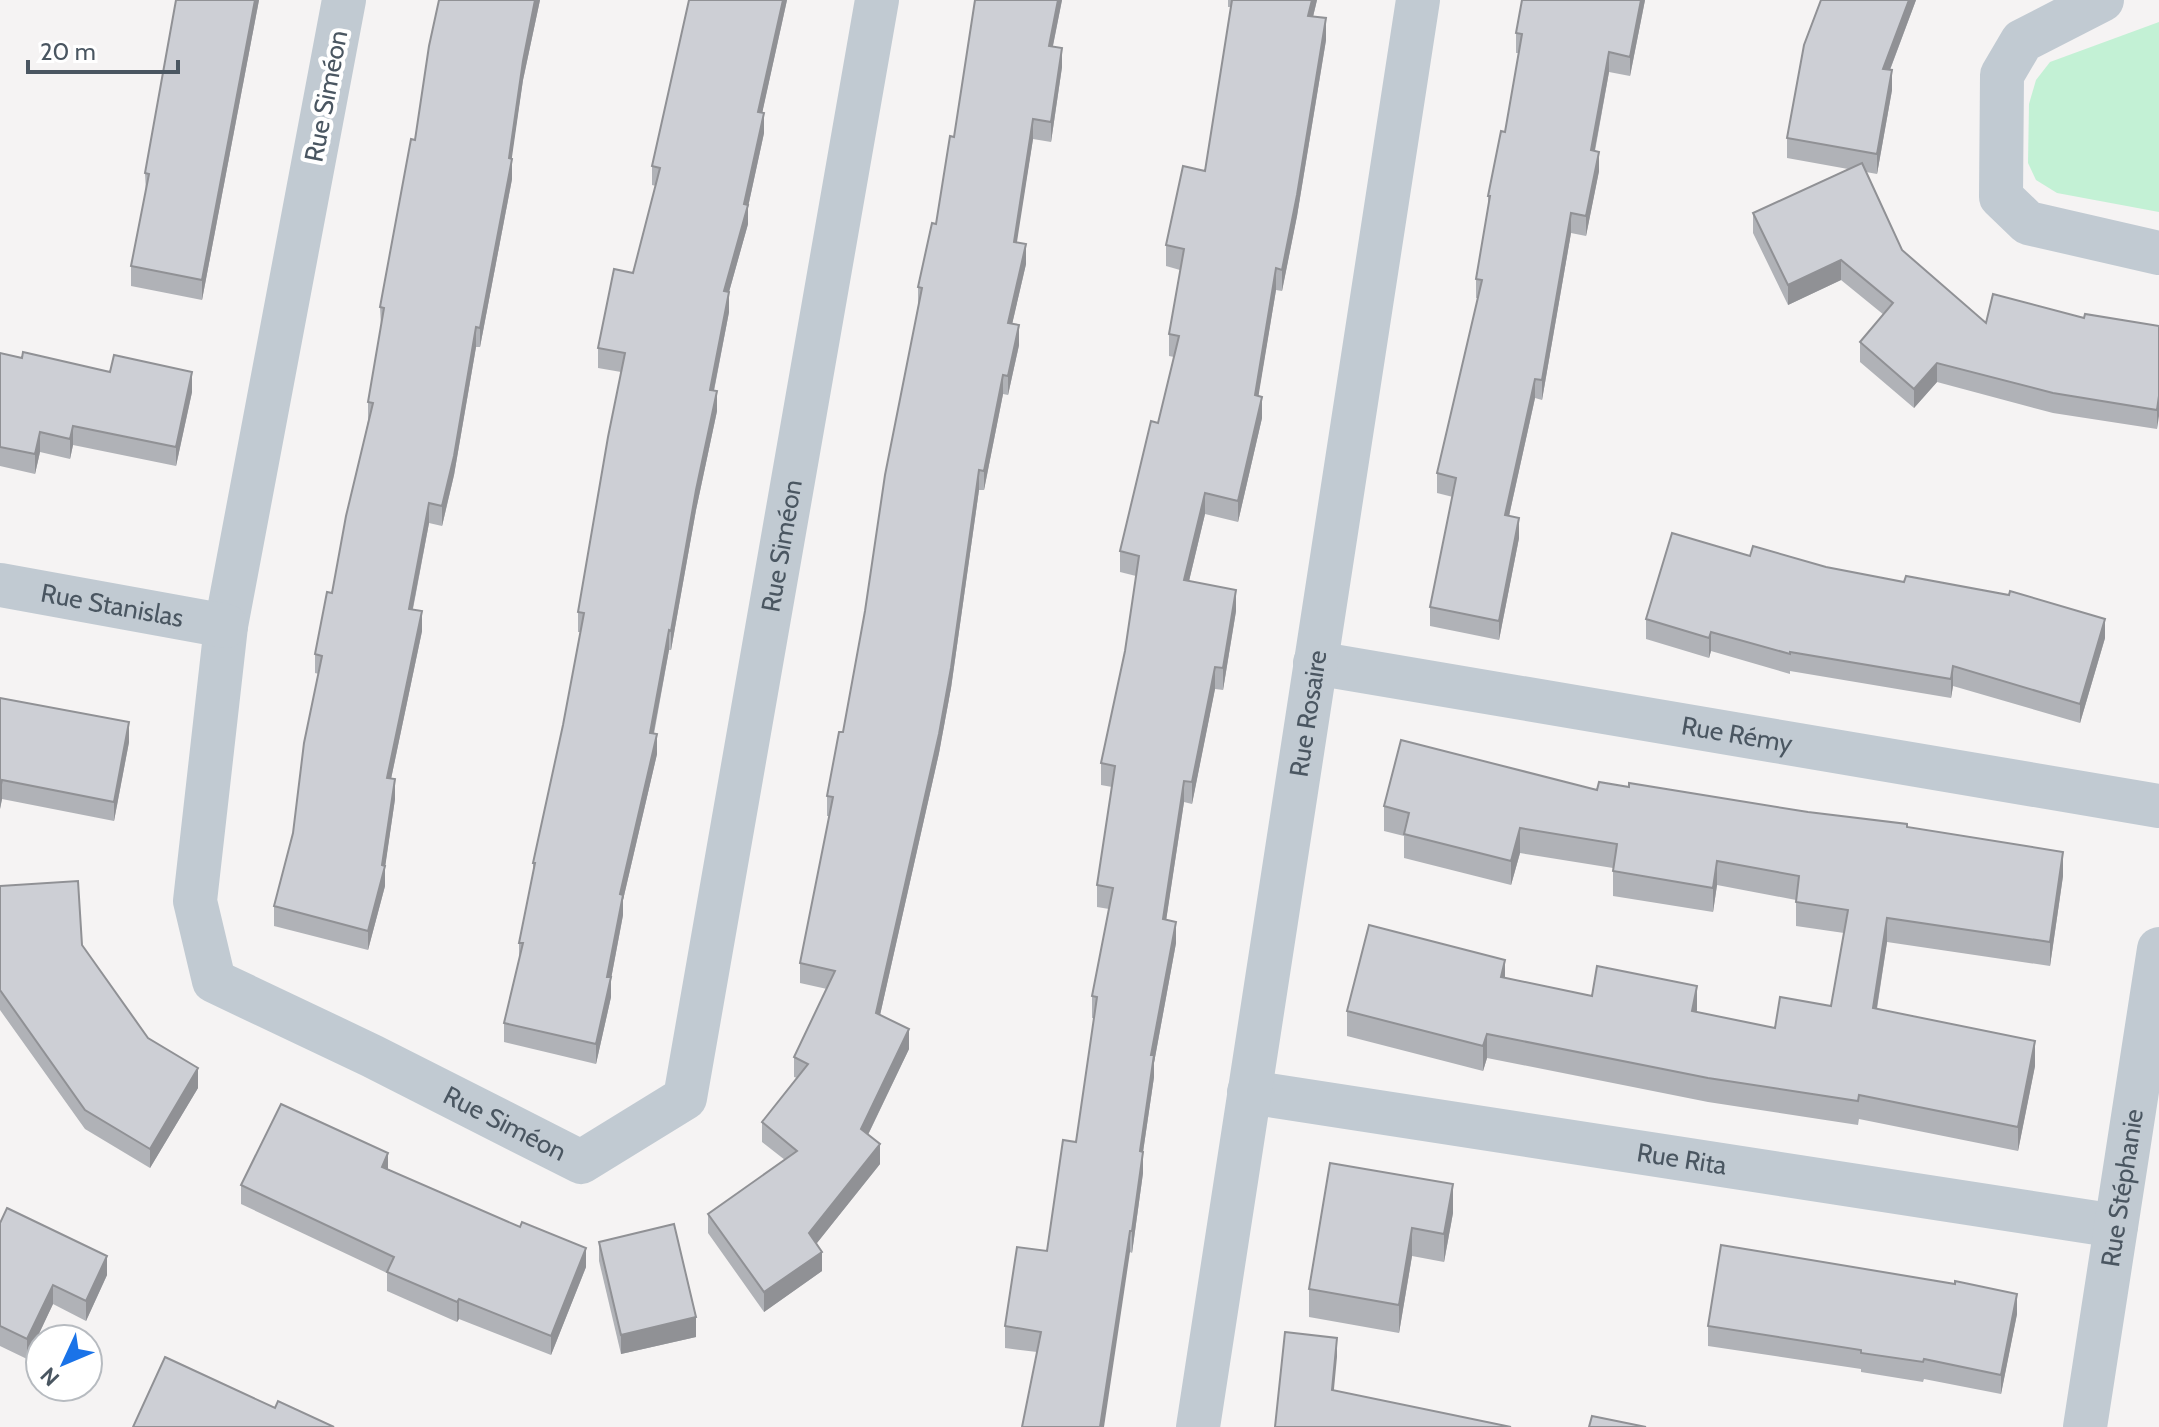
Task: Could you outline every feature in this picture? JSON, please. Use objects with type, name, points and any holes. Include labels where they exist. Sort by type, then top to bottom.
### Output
[{"type":"street","name":"Rue Siméon","points":[[344,0],[226,626],[195,901],[214,981],[372,1056],[581,1162],[685,1098],[877,0]]},
{"type":"street","name":"Rue Rosaire","points":[[1198,1427],[1418,0]]},
{"type":"street","points":[[2102,0],[2022,41],[2002,75],[2001,197],[2028,223],[2159,253]]},
{"type":"street","name":"Rue Stanislas","points":[[0,585],[226,626]]},
{"type":"street","name":"Rue Rémy","points":[[1315,663],[2159,806]]},
{"type":"street","name":"Rue Stéphanie","points":[[2085,1427],[2159,949]]},
{"type":"street","name":"Rue Rita","points":[[1249,1092],[2116,1226]]},
{"type":"green space","points":[[2159,22],[2159,212],[2057,193],[2036,180],[2028,163],[2029,104],[2036,80],[2050,62]]},
{"type":"building","points":[[176,0],[255,0],[202,280],[131,266],[149,174],[145,173]]},
{"type":"building","points":[[439,0],[535,0],[523,61],[509,158],[512,159],[480,328],[476,327],[454,456],[442,506],[429,503],[409,609],[422,611],[387,778],[395,779],[382,865],[385,866],[368,931],[274,906],[293,833],[304,743],[322,656],[315,654],[327,592],[332,593],[346,516],[373,403],[368,402],[384,308],[380,307],[411,139],[415,140]]},
{"type":"building","points":[[689,0],[783,0],[758,112],[764,113],[744,204],[748,205],[724,291],[729,292],[710,390],[717,391],[650,733],[657,734],[620,894],[623,895],[607,977],[611,977],[596,1044],[504,1023],[523,943],[519,943],[533,863],[584,613],[578,612],[625,353],[598,348],[614,269],[633,273],[660,168],[652,166]]},
{"type":"building","points":[[975,0],[1058,0],[1049,46],[1062,48],[1051,122],[1033,119],[1014,242],[1026,244],[1008,323],[1019,325],[1008,376],[1003,375],[984,471],[979,470],[939,734],[876,1013],[909,1029],[861,1129],[880,1144],[809,1233],[822,1252],[764,1292],[708,1214],[797,1151],[762,1122],[808,1064],[794,1057],[835,971],[800,963],[833,797],[827,796],[839,732],[843,732],[865,611],[885,475],[922,288],[918,287],[932,223],[936,224],[950,136],[954,137]]},
{"type":"building","points":[[1232,0],[1312,0],[1308,16],[1326,18],[1282,270],[1276,268],[1255,395],[1262,397],[1238,501],[1205,493],[1184,580],[1236,590],[1223,668],[1215,667],[1192,782],[1184,781],[1163,919],[1176,922],[1151,1055],[1154,1055],[1140,1151],[1143,1152],[1100,1427],[1022,1427],[1041,1332],[1005,1326],[1017,1247],[1047,1251],[1063,1140],[1076,1142],[1097,997],[1092,996],[1113,888],[1097,885],[1115,766],[1101,763],[1125,651],[1139,556],[1120,551],[1151,421],[1158,423],[1179,336],[1169,334],[1184,249],[1166,245],[1183,166],[1205,171]]},
{"type":"building","points":[[1522,0],[1641,0],[1630,57],[1609,52],[1591,150],[1599,152],[1586,216],[1571,213],[1542,380],[1535,379],[1505,515],[1519,518],[1499,621],[1430,607],[1456,478],[1437,473],[1482,280],[1476,279],[1488,196],[1501,131],[1505,132],[1522,34],[1516,33]]},
{"type":"building","points":[[1821,0],[1909,0],[1883,69],[1892,70],[1877,154],[1787,138],[1804,45]]},
{"type":"building","points":[[1862,163],[1902,250],[1986,323],[1993,294],[2084,318],[2085,314],[2159,326],[2157,410],[2053,393],[1937,363],[1914,389],[1860,342],[1893,303],[1841,260],[1788,285],[1753,213]]},
{"type":"building","points":[[23,352],[110,372],[114,355],[192,372],[176,447],[73,426],[70,439],[40,432],[35,454],[0,447],[0,353],[22,358]]},
{"type":"building","points":[[1672,533],[1750,556],[1753,546],[1826,567],[1904,582],[1906,576],[2009,595],[2010,591],[2105,619],[2080,704],[1953,666],[1951,679],[1790,654],[1711,632],[1709,638],[1646,619]]},
{"type":"building","points":[[0,698],[129,722],[114,802],[2,780],[0,789]]},
{"type":"building","points":[[1401,740],[1597,790],[1599,782],[1629,787],[1629,783],[1808,812],[1907,824],[1907,827],[2063,852],[2050,942],[1887,918],[1873,1008],[2035,1041],[2018,1127],[1859,1095],[1858,1101],[1708,1078],[1487,1034],[1483,1046],[1347,1011],[1369,925],[1505,960],[1501,977],[1592,996],[1597,966],[1697,986],[1692,1011],[1775,1028],[1780,997],[1831,1006],[1848,910],[1796,902],[1799,876],[1717,861],[1713,888],[1613,871],[1617,844],[1520,828],[1511,861],[1404,834],[1409,813],[1384,806]]},
{"type":"building","points":[[78,881],[82,945],[148,1038],[198,1068],[150,1149],[85,1110],[0,990],[0,886]]},
{"type":"building","points":[[281,1104],[388,1153],[382,1167],[520,1227],[522,1222],[586,1248],[551,1336],[459,1299],[457,1302],[387,1272],[394,1257],[241,1185]]},
{"type":"building","points":[[1330,1163],[1453,1184],[1444,1234],[1412,1228],[1399,1305],[1309,1289]]},
{"type":"building","points":[[7,1208],[107,1256],[86,1301],[53,1285],[35,1323],[24,1323],[24,1338],[0,1326],[0,1223]]},
{"type":"building","points":[[674,1224],[696,1317],[621,1335],[599,1242]]},
{"type":"building","points":[[1721,1245],[1955,1284],[1955,1281],[2017,1294],[2001,1375],[1924,1359],[1923,1362],[1861,1353],[1861,1350],[1708,1326]]},
{"type":"building","points":[[1285,1332],[1337,1338],[1332,1390],[1511,1427],[1275,1427]]},
{"type":"building","points":[[165,1357],[275,1408],[278,1401],[334,1427],[133,1427]]},
{"type":"building","points":[[1592,1416],[1646,1427],[1589,1427]]}]
